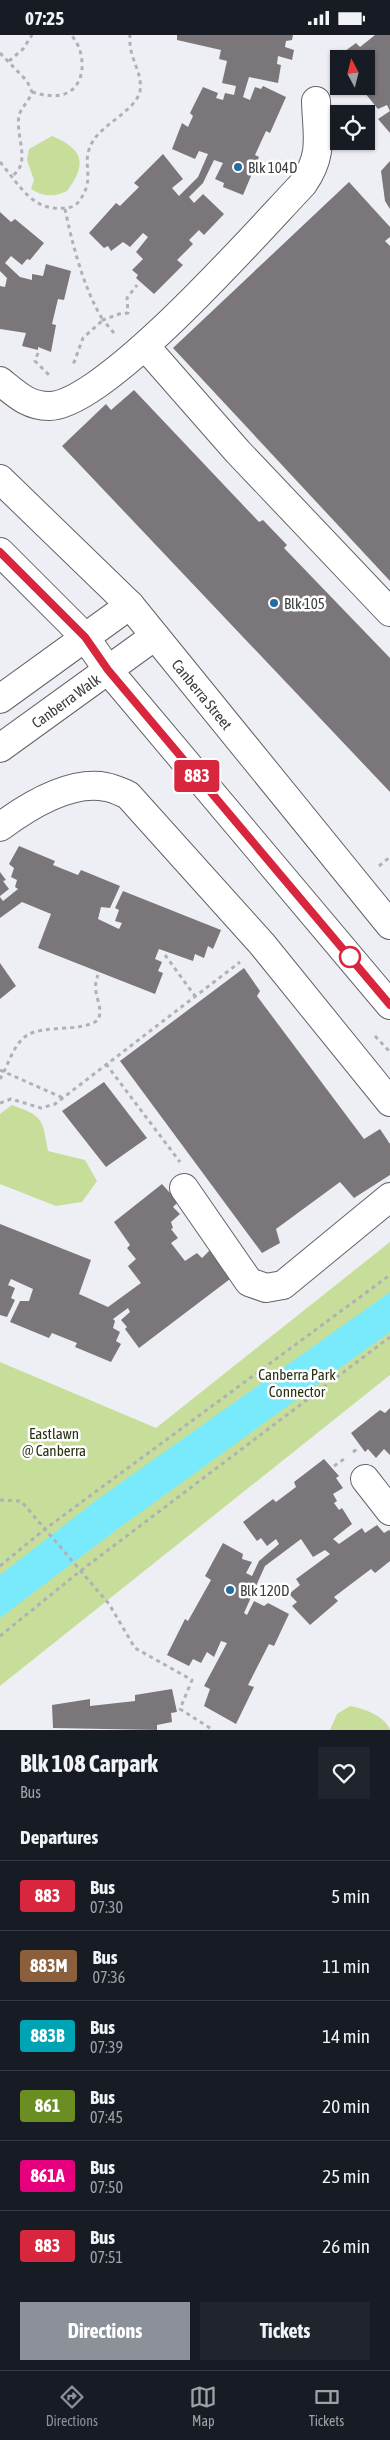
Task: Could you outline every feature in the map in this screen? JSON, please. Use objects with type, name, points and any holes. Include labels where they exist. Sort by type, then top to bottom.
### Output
[{"type":"street","points":[[0,381],[27,403],[50,406],[71,402],[100,383],[145,346],[303,185],[314,169],[318,153],[316,101]]},
{"type":"street","points":[[145,346],[238,452],[390,612]]},
{"type":"street","name":"Canberra Street","points":[[0,479],[130,605],[390,925]]},
{"type":"street","points":[[0,552],[85,637],[108,670],[390,1005]]},
{"type":"street","points":[[0,699],[130,605]]},
{"type":"street","name":"Canberra Walk","points":[[0,748],[155,636]]},
{"type":"street","points":[[0,827],[26,807],[57,794],[81,788],[105,787],[128,795],[262,944],[390,1102]]},
{"type":"street","points":[[184,1188],[249,1282],[266,1288],[283,1285],[390,1197]]},
{"type":"street","points":[[366,1479],[390,1511]]},
{"type":"path","points":[[9,61],[23,49],[32,35]]},
{"type":"path","points":[[32,92],[45,96],[66,94],[78,81],[82,63],[78,42],[71,35]]},
{"type":"path","points":[[0,162],[33,201],[52,208],[65,209],[75,206],[87,188],[89,180],[87,155],[93,141],[140,94],[141,82],[131,56],[130,35]]},
{"type":"path","points":[[1,55],[28,81],[32,92],[18,119],[22,163],[20,171],[12,176]]},
{"type":"path","points":[[65,209],[70,234],[92,303],[114,333]]},
{"type":"path","points":[[70,372],[82,338],[103,320],[119,313],[128,313],[127,298],[137,285]]},
{"type":"path","points":[[0,1103],[16,1099],[41,1108],[55,1104],[262,944]]},
{"type":"path","points":[[165,955],[195,996]]},
{"type":"path","points":[[0,1079],[2,1071],[26,1036],[86,1025],[98,1020],[100,1008],[95,992],[98,975]]},
{"type":"path","points":[[106,1064],[195,1182],[184,1188]]},
{"type":"path","points":[[2,1071],[64,1098]]},
{"type":"path","points":[[0,1567],[45,1529],[390,1275]]},
{"type":"path","points":[[0,1636],[79,1571],[390,1337]]},
{"type":"path","points":[[0,1500],[21,1501],[109,1604],[135,1648],[192,1679],[180,1709],[214,1730]]},
{"type":"green space","points":[[52,136],[70,146],[76,152],[80,165],[74,181],[67,191],[49,195],[40,194],[31,189],[34,180],[27,160],[29,149]]},
{"type":"green space","points":[[12,1105],[36,1116],[40,1120],[48,1151],[85,1160],[97,1181],[82,1202],[56,1206],[0,1184],[0,1114]]},
{"type":"green space","name":"Canberra Park Connector","points":[[390,1242],[390,1375],[0,1686],[0,1362],[156,1428]]},
{"type":"green space","points":[[350,1706],[379,1717],[390,1730],[330,1730],[337,1714]]},
{"type":"water","points":[[390,1292],[390,1332],[119,1528],[0,1618],[0,1575],[98,1499]]},
{"type":"building","name":"Blk 104D","points":[[177,35],[293,35],[292,40],[286,41],[285,47],[294,50],[292,60],[278,56],[277,64],[281,65],[278,83],[249,77],[243,97],[250,100],[255,87],[261,89],[263,86],[286,97],[270,133],[266,131],[255,155],[259,157],[243,195],[223,187],[224,183],[215,179],[223,163],[214,160],[203,183],[189,197],[194,203],[203,194],[224,214],[204,235],[199,230],[189,240],[193,244],[177,260],[183,265],[154,294],[136,278],[138,275],[132,270],[143,259],[136,252],[148,237],[143,233],[130,247],[123,242],[111,251],[108,246],[104,248],[89,233],[116,203],[120,206],[139,187],[134,183],[163,154],[183,179],[172,188],[179,196],[198,177],[208,154],[199,151],[195,159],[172,149],[182,123],[188,127],[193,116],[190,113],[203,87],[218,93],[216,98],[223,100],[225,93],[234,95],[236,86],[222,83],[227,61],[219,59],[221,50],[177,40]]},
{"type":"building","points":[[375,35],[390,35],[390,111],[387,105],[378,109],[367,95],[375,95],[375,50],[347,50],[356,43],[360,47]]},
{"type":"building","points":[[390,111],[390,133],[378,119]]},
{"type":"building","points":[[390,161],[390,209],[385,201],[381,171]]},
{"type":"building","points":[[349,182],[390,227],[390,237],[385,241],[390,246],[390,581],[173,348]]},
{"type":"building","points":[[0,212],[11,222],[15,219],[44,243],[30,260],[27,259],[22,265],[11,256],[5,263],[20,277],[32,280],[32,274],[43,276],[46,264],[71,271],[64,300],[58,299],[52,324],[56,325],[51,352],[38,347],[38,350],[22,346],[26,333],[0,329],[0,286],[5,287],[7,278],[0,271]]},
{"type":"building","name":"Blk 105","points":[[134,390],[259,522],[263,520],[287,545],[284,548],[390,658],[390,792],[62,446],[106,404],[111,410]]},
{"type":"building","points":[[19,846],[55,861],[53,865],[78,875],[81,870],[120,886],[110,908],[101,907],[98,919],[119,929],[122,923],[115,921],[119,910],[115,908],[123,891],[221,930],[213,949],[208,946],[204,958],[195,954],[193,961],[159,949],[155,959],[162,962],[158,971],[163,973],[155,994],[38,948],[51,914],[22,902],[0,918],[0,897],[3,901],[18,889],[15,887],[17,880],[11,877],[14,868],[9,864]]},
{"type":"building","points":[[0,872],[6,880],[3,881],[9,889],[0,896]]},
{"type":"building","points":[[0,963],[16,986],[0,999]]},
{"type":"building","points":[[244,968],[260,991],[257,996],[364,1139],[380,1129],[390,1144],[390,1175],[354,1198],[340,1182],[276,1229],[280,1243],[262,1253],[120,1061]]},
{"type":"building","points":[[104,1082],[147,1138],[106,1167],[62,1111]]},
{"type":"building","points":[[162,1184],[178,1202],[173,1207],[180,1214],[171,1222],[173,1228],[171,1229],[178,1238],[171,1243],[185,1261],[197,1253],[202,1258],[211,1249],[217,1260],[223,1256],[234,1276],[139,1348],[125,1329],[127,1327],[121,1320],[130,1312],[128,1308],[113,1319],[115,1321],[113,1328],[120,1332],[116,1341],[121,1344],[111,1362],[75,1347],[77,1343],[52,1333],[49,1338],[10,1322],[20,1301],[29,1301],[33,1289],[11,1279],[8,1285],[15,1288],[11,1298],[15,1300],[7,1317],[0,1315],[0,1224],[91,1260],[79,1294],[108,1307],[141,1283],[128,1266],[136,1259],[127,1248],[130,1245],[114,1222]]},
{"type":"building","points":[[390,1408],[390,1455],[384,1449],[376,1458],[368,1449],[365,1452],[351,1433],[380,1410],[385,1413]]},
{"type":"building","name":"Blk 120D","points":[[324,1459],[339,1476],[336,1478],[343,1488],[333,1494],[337,1501],[334,1503],[339,1510],[342,1508],[352,1524],[333,1539],[339,1544],[362,1528],[365,1533],[377,1525],[384,1533],[390,1531],[390,1561],[375,1573],[371,1569],[334,1597],[338,1601],[310,1625],[292,1606],[297,1602],[289,1594],[300,1585],[296,1579],[330,1554],[325,1550],[313,1557],[301,1539],[265,1566],[244,1613],[247,1615],[254,1601],[264,1606],[268,1603],[289,1614],[274,1646],[269,1644],[248,1685],[254,1687],[236,1724],[204,1706],[210,1689],[204,1686],[227,1643],[221,1641],[214,1657],[207,1652],[201,1663],[193,1659],[189,1666],[167,1655],[185,1619],[188,1621],[211,1580],[205,1576],[223,1543],[243,1554],[242,1559],[252,1562],[246,1573],[252,1576],[259,1561],[279,1544],[276,1539],[267,1546],[261,1538],[257,1541],[243,1522],[273,1499],[276,1502],[296,1487],[294,1482]]},
{"type":"building","points":[[172,1689],[177,1712],[171,1713],[172,1722],[157,1725],[157,1730],[53,1728],[52,1705],[90,1699],[90,1706],[135,1701],[135,1695]]},
{"type":"bus line","name":"883","points":[[0,552],[85,637],[108,670],[390,1005]]},
{"type":"place","name":"Blk 104D","points":[[238,167]]},
{"type":"place","name":"Blk 105","points":[[274,603]]},
{"type":"place","name":"Blk 120D","points":[[230,1590]]},
{"type":"park label","name":"Eastlawn @ Canberra","points":[[54,1442]]}]
